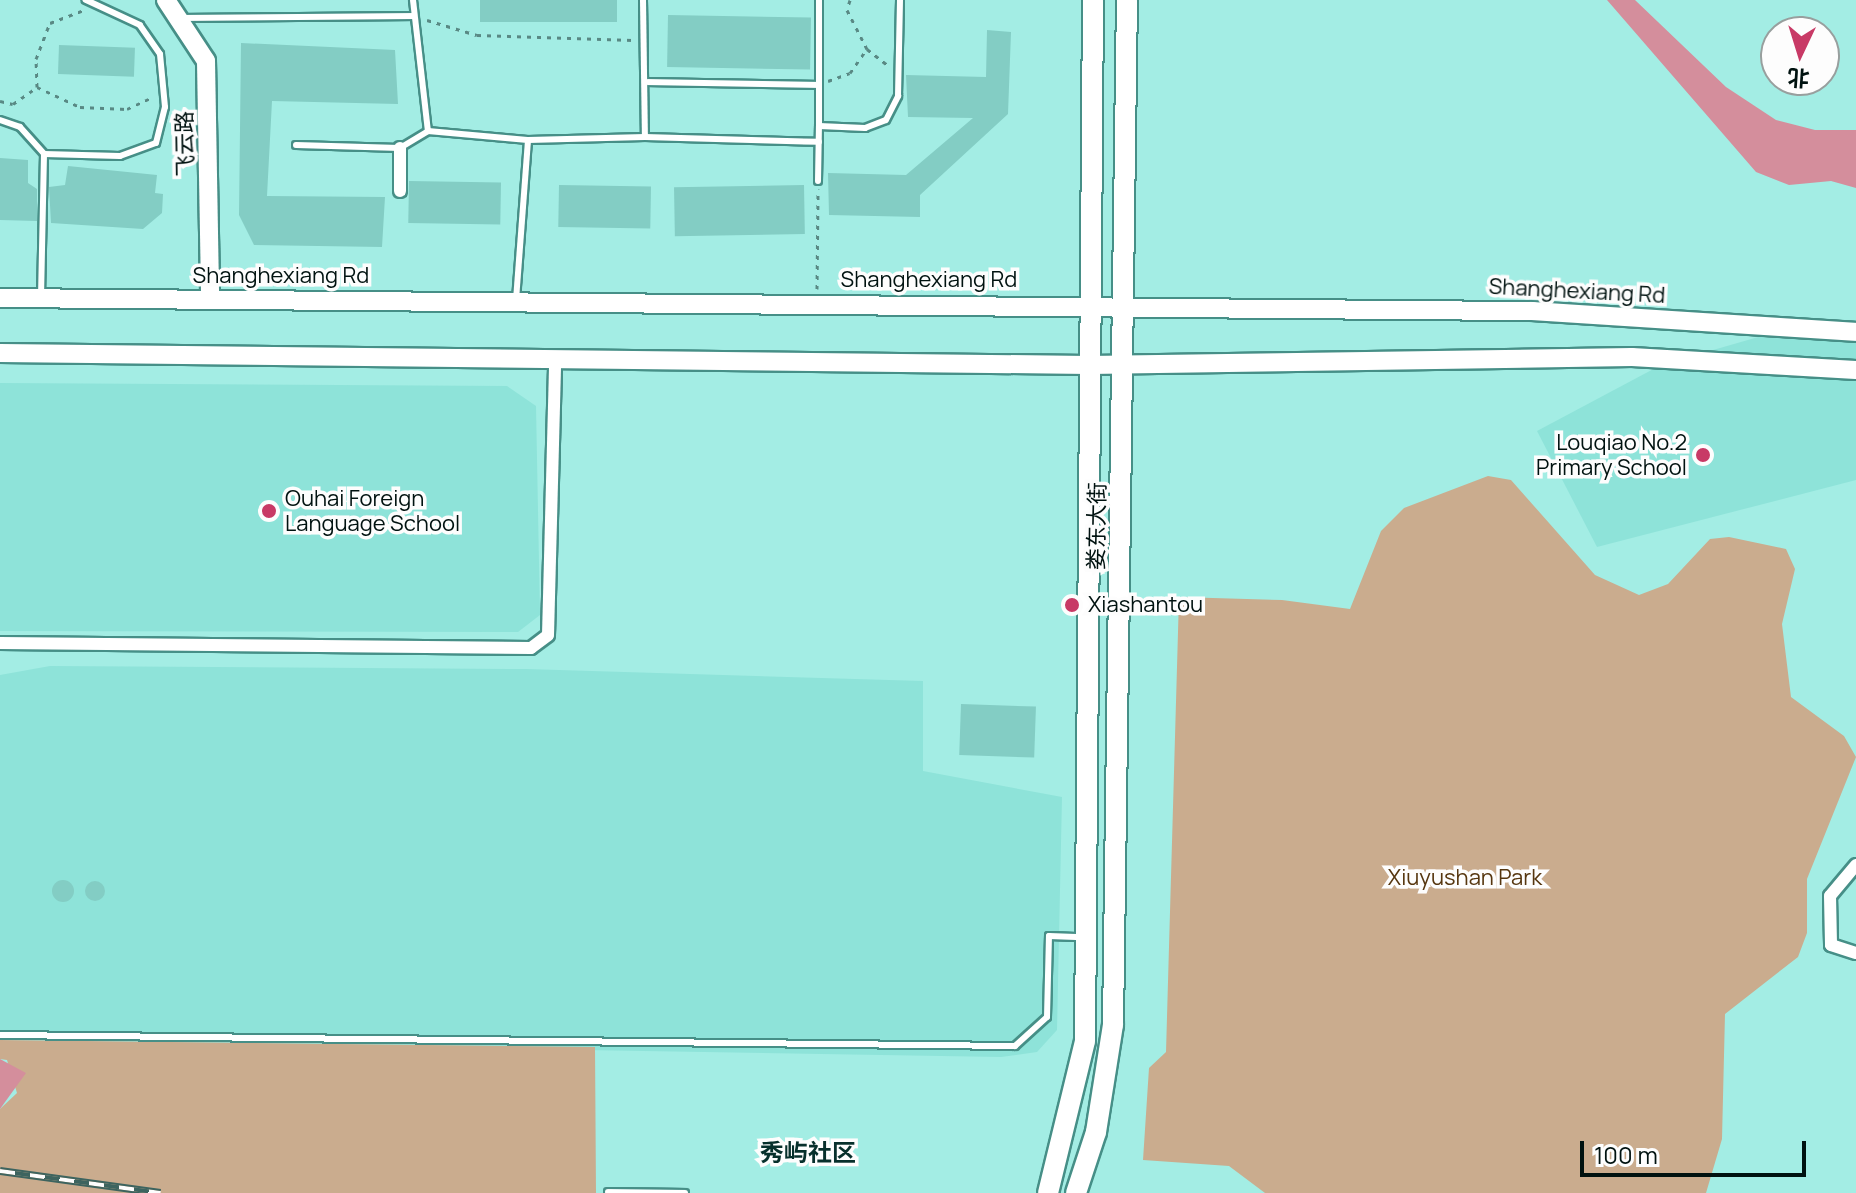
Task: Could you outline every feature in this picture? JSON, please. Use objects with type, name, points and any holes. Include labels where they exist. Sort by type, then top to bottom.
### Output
[{"type":"main road","name":"飞云路","points":[[166,0],[206,61],[210,299]]},
{"type":"main road","name":"娄东大街","points":[[1048,1193],[1085,1041],[1087,305],[1093,0]]},
{"type":"main road","name":"娄东大街","points":[[1076,1193],[1096,1132],[1113,1025],[1127,305],[1127,0]]},
{"type":"main road","name":"Shanghexiang Rd","points":[[0,298],[1127,305],[1533,311],[1856,332]]},
{"type":"main road","points":[[0,353],[1089,365],[1632,357],[1856,370]]},
{"type":"street","points":[[400,148],[400,191]]},
{"type":"street","points":[[0,643],[531,648],[548,635],[555,360]]},
{"type":"street","points":[[1856,865],[1830,896],[1831,945],[1856,953]]},
{"type":"lane","points":[[44,154],[120,156],[156,143],[164,92],[160,54],[140,25],[86,0]]},
{"type":"lane","points":[[413,0],[428,131]]},
{"type":"lane","points":[[643,0],[641,40],[648,82],[645,137]]},
{"type":"lane","points":[[818,181],[819,0]]},
{"type":"lane","points":[[819,126],[865,128],[886,120],[898,96],[900,0]]},
{"type":"lane","points":[[180,18],[414,16]]},
{"type":"lane","points":[[648,82],[819,85]]},
{"type":"lane","points":[[0,120],[20,127],[44,154],[41,298]]},
{"type":"lane","points":[[296,145],[400,148],[428,131],[528,140],[645,137],[819,142]]},
{"type":"lane","points":[[516,301],[528,140]]},
{"type":"lane","points":[[0,1035],[1015,1046],[1047,1017],[1049,936],[1086,938]]},
{"type":"lane","points":[[608,1192],[685,1193]]},
{"type":"path","points":[[850,0],[847,10],[867,49],[899,73]]},
{"type":"path","points":[[37,87],[36,59],[50,23],[95,6]]},
{"type":"path","points":[[414,16],[477,35],[641,40]]},
{"type":"path","points":[[819,85],[850,73],[867,49]]},
{"type":"path","points":[[37,87],[80,107],[127,109],[164,92]]},
{"type":"path","points":[[0,101],[13,104],[37,87]]},
{"type":"path","points":[[817,303],[818,181]]},
{"type":"shaded area","points":[[1607,0],[1635,0],[1726,87],[1776,120],[1815,130],[1856,130],[1856,188],[1831,181],[1789,185],[1756,172]]},
{"type":"shaded area","name":"Louqiao No.2 Primary School","points":[[1790,328],[1856,334],[1856,480],[1597,547],[1537,431],[1661,365]]},
{"type":"shaded area","name":"Ouhai Foreign Language School","points":[[0,383],[507,386],[536,406],[540,615],[518,632],[0,631]]},
{"type":"shaded area","points":[[50,666],[526,669],[923,681],[923,771],[1062,797],[1057,1030],[1037,1052],[1001,1057],[0,1040],[0,675]]},
{"type":"shaded area","points":[[0,1059],[26,1073],[0,1109]]},
{"type":"green space","name":"Xiuyushan Park","points":[[1488,476],[1511,480],[1595,575],[1639,595],[1668,584],[1710,539],[1729,537],[1786,549],[1795,569],[1782,624],[1791,697],[1844,736],[1856,757],[1807,879],[1807,933],[1798,957],[1725,1014],[1722,1139],[1706,1193],[1265,1193],[1229,1166],[1143,1160],[1149,1068],[1166,1052],[1179,597],[1282,600],[1350,609],[1381,531],[1404,508]]},
{"type":"green space","points":[[0,1040],[595,1047],[596,1193],[0,1193],[0,1109],[17,1093],[7,1060],[0,1059]]},
{"type":"building","points":[[480,0],[617,0],[617,22],[480,22]]},
{"type":"building","points":[[668,15],[811,17],[810,69],[667,67]]},
{"type":"building","points":[[987,30],[1011,32],[1008,114],[920,195],[920,217],[829,215],[828,173],[906,175],[973,118],[908,117],[906,75],[986,77]]},
{"type":"building","points":[[241,43],[395,50],[398,104],[272,101],[267,196],[385,197],[382,247],[254,245],[239,215]]},
{"type":"building","points":[[59,45],[135,48],[134,77],[58,74]]},
{"type":"building","points":[[0,158],[28,160],[28,183],[37,189],[37,221],[0,220]]},
{"type":"building","points":[[68,166],[157,175],[155,193],[163,194],[162,213],[143,229],[51,223],[49,187],[65,185]]},
{"type":"building","points":[[409,181],[501,183],[500,225],[408,223]]},
{"type":"building","points":[[559,185],[651,187],[650,229],[558,227]]},
{"type":"building","points":[[804,185],[805,234],[675,236],[674,187]]},
{"type":"building","points":[[961,704],[1036,707],[1034,758],[959,755]]},
{"type":"building","points":[[63,880],[71,883],[74,891],[71,899],[63,902],[55,899],[52,891],[55,883]]},
{"type":"building","points":[[95,881],[102,884],[105,891],[102,898],[95,901],[88,898],[85,891],[88,884]]},
{"type":"railway","points":[[0,1171],[161,1193]]},
{"type":"place","name":"Louqiao No.2 Primary School","points":[[1703,455]]},
{"type":"place","name":"Ouhai Foreign Language School","points":[[269,511]]},
{"type":"place","name":"Xiashantou","points":[[1072,605]]},
{"type":"district","name":"秀屿社区","points":[[808,1152]]}]
